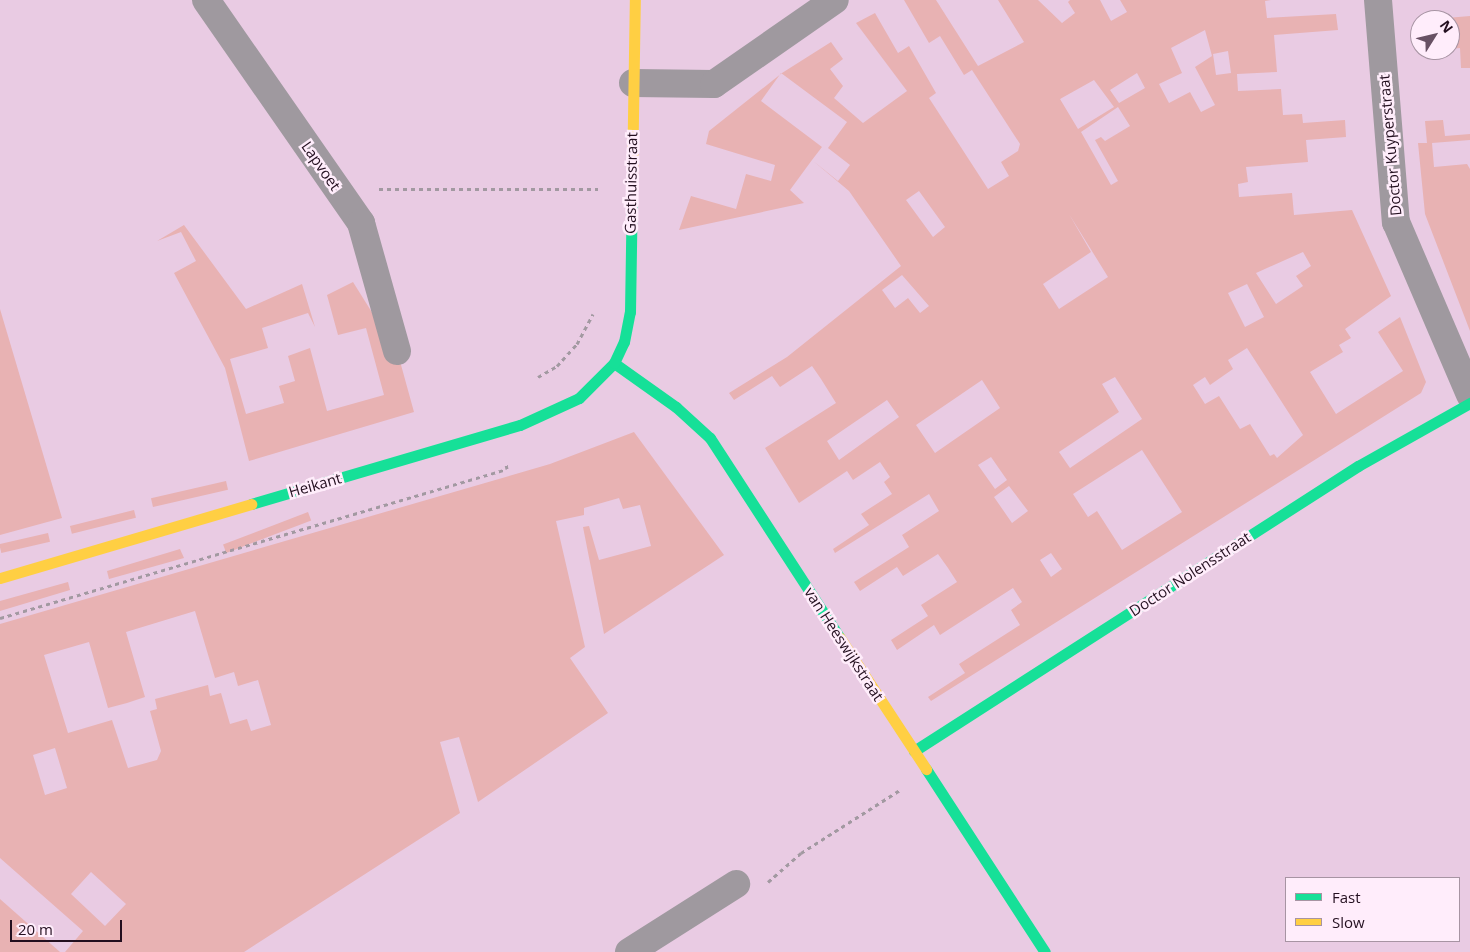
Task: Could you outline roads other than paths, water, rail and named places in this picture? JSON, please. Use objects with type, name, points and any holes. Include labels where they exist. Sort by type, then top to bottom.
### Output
[{"type":"street","name":"Lapvoet","points":[[206,0],[361,224],[397,351]]},
{"type":"street","name":"Gasthuisstraat","points":[[614,363],[624,342],[630,312],[635,0]]},
{"type":"street","points":[[633,83],[714,84],[836,0]]},
{"type":"street","name":"Doctor Kuyperstraat","points":[[1378,0],[1396,222],[1470,395]]},
{"type":"street","name":"Heikant","points":[[0,578],[520,425],[579,398],[614,363]]},
{"type":"street","name":"van Heeswijkstraat","points":[[614,363],[676,407],[710,438],[1045,952]]},
{"type":"street","name":"Doctor Nolensstraat","points":[[914,751],[1358,466],[1470,403]]},
{"type":"street","points":[[629,952],[736,884]]}]
